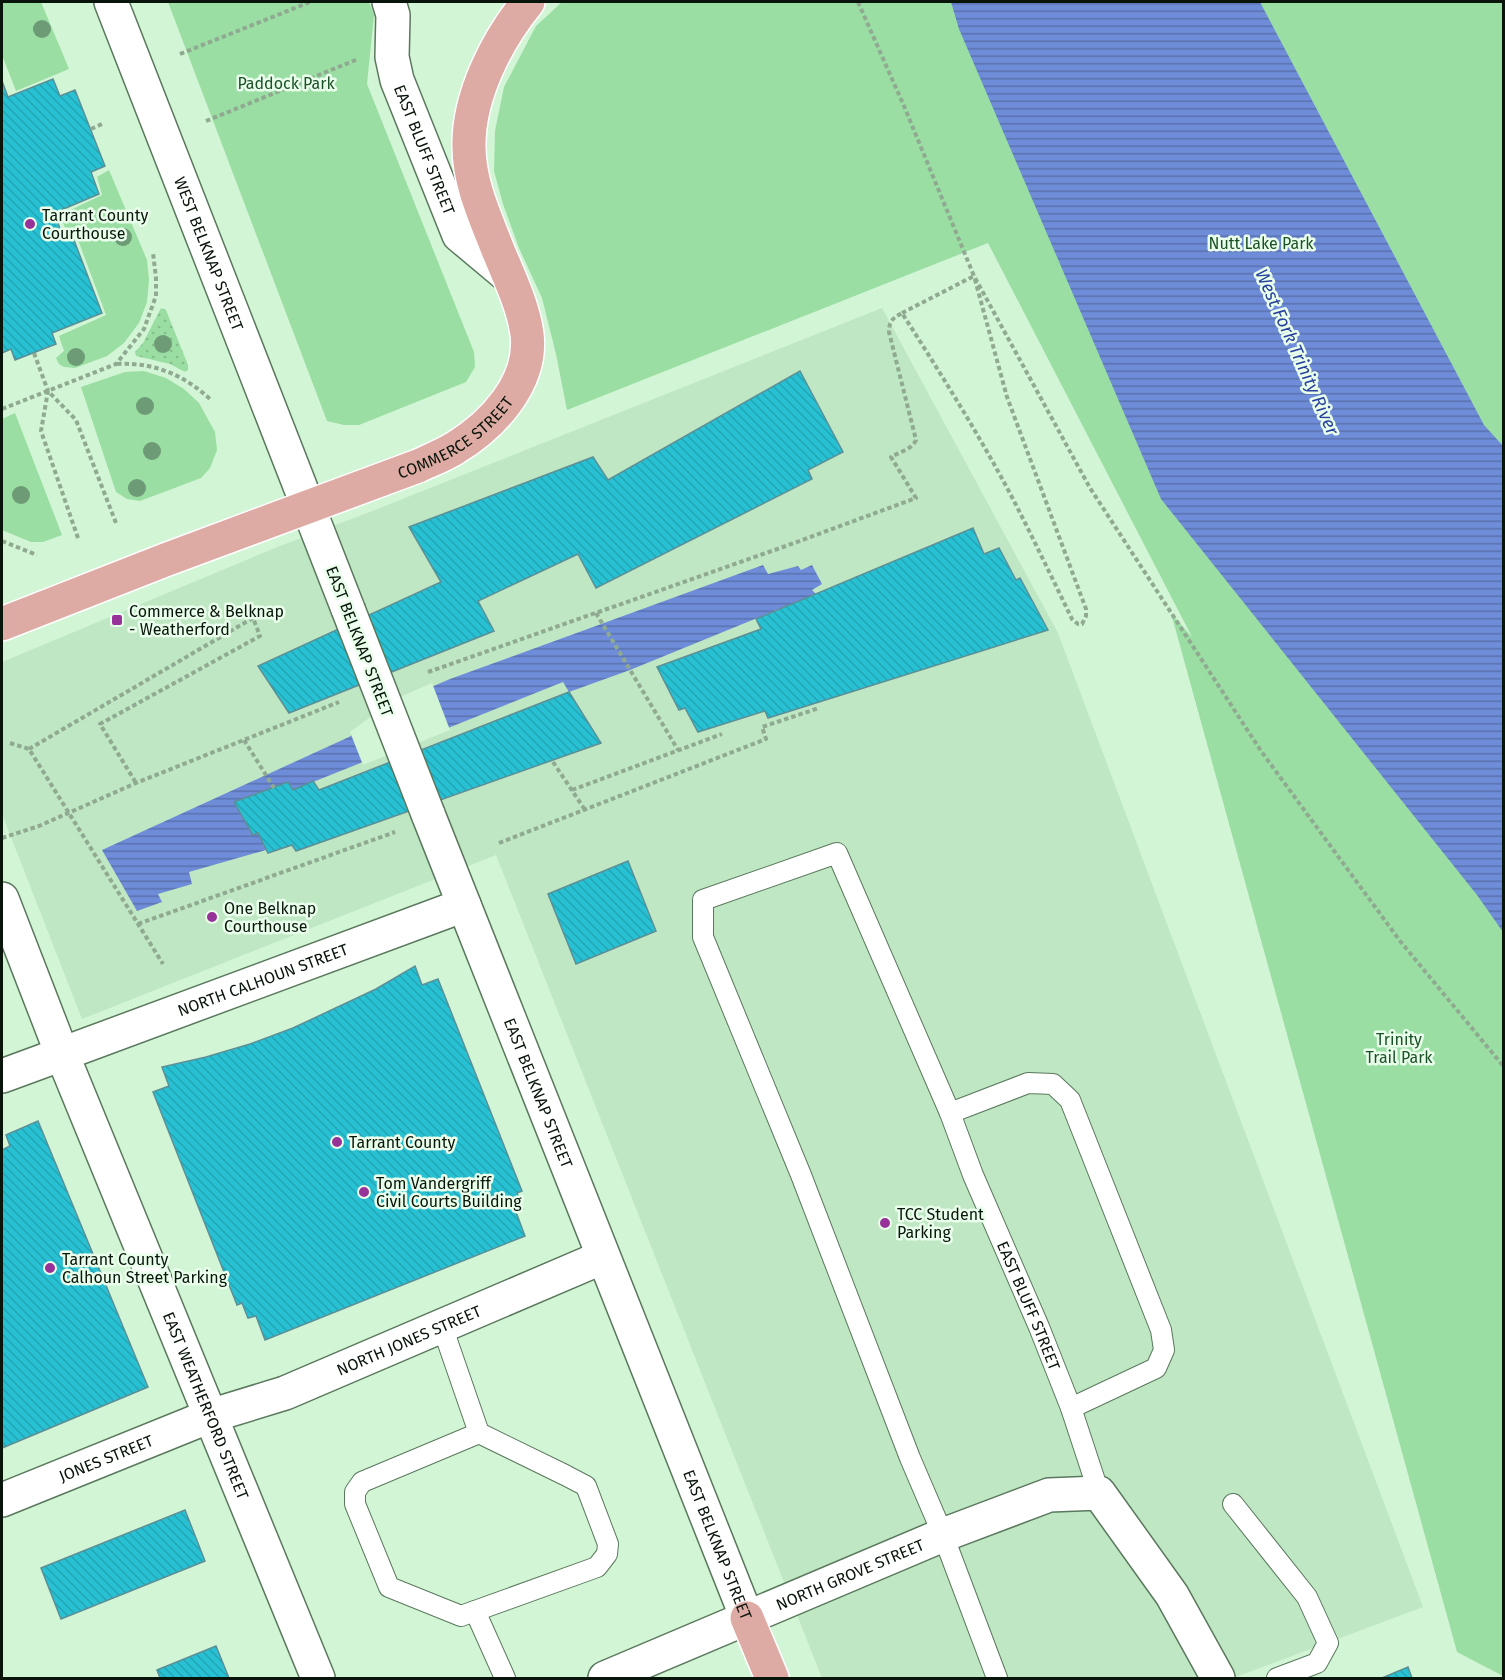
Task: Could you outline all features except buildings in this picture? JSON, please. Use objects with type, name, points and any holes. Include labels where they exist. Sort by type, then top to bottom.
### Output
[{"type":"main road","name":"WEST BELKNAP STREET","points":[[111,2],[307,507]]},
{"type":"main road","name":"EAST BLUFF STREET","points":[[389,2],[393,15],[393,57],[397,80],[459,235],[508,276]]},
{"type":"main road","name":"COMMERCE STREET","points":[[2,624],[165,560],[418,466],[455,448],[484,427],[507,400],[520,381],[526,360],[527,335],[508,276],[483,215],[474,185],[469,147],[472,116],[482,81],[498,45],[514,18],[528,2]]},
{"type":"main road","name":"EAST BELKNAP STREET","points":[[307,507],[772,1678]]},
{"type":"main road","name":"EAST WEATHERFORD STREET","points":[[2,899],[62,1054],[318,1678]]},
{"type":"main road","name":"NORTH CALHOUN STREET","points":[[2,1076],[464,905]]},
{"type":"main road","name":"NORTH JONES STREET","points":[[210,1416],[285,1393],[603,1257]]},
{"type":"main road","name":"JONES STREET","points":[[2,1500],[210,1416]]},
{"type":"main road","name":"EAST BLUFF STREET","points":[[1099,1493],[1172,1595],[1218,1678]]},
{"type":"main road","name":"NORTH GROVE STREET","points":[[605,1678],[943,1535],[1049,1495],[1099,1493]]},
{"type":"lane","name":"EAST BLUFF STREET","points":[[943,1535],[910,1458],[801,1175],[703,937],[702,900],[837,853],[950,1113],[973,1175],[1039,1327],[1071,1408],[1099,1493]]},
{"type":"lane","points":[[950,1113],[1028,1083],[1053,1084],[1070,1100],[1161,1330],[1164,1350],[1156,1368],[1071,1408]]},
{"type":"lane","points":[[442,1326],[479,1433],[586,1486],[608,1544],[607,1554],[597,1567],[461,1616],[389,1587],[355,1504],[356,1492],[362,1482],[479,1433]]},
{"type":"lane","points":[[1233,1504],[1306,1597],[1328,1643],[1317,1663],[1277,1678]]},
{"type":"lane","points":[[943,1535],[997,1678]]},
{"type":"lane","points":[[476,1611],[505,1678]]},
{"type":"path","points":[[180,54],[310,2]]},
{"type":"path","points":[[858,2],[904,106],[974,276],[1090,488],[1261,752],[1400,941],[1503,1067]]},
{"type":"path","points":[[206,121],[350,62]]},
{"type":"path","points":[[91,129],[102,124]]},
{"type":"path","points":[[116,364],[144,329],[156,296],[153,253]]},
{"type":"path","points":[[902,313],[993,462],[1072,619],[1082,624],[1086,616],[1086,609],[1007,397],[974,276]]},
{"type":"path","points":[[428,672],[916,498],[891,457],[910,448],[916,440],[889,332],[889,324],[892,319],[902,313],[974,276]]},
{"type":"path","points":[[34,353],[48,391],[76,420],[116,523]]},
{"type":"path","points":[[2,410],[116,364],[146,365],[161,369],[187,381],[212,401]]},
{"type":"path","points":[[48,391],[41,431],[78,538]]},
{"type":"path","points":[[2,541],[37,555]]},
{"type":"path","points":[[596,613],[678,750]]},
{"type":"path","points":[[29,749],[253,618],[260,636],[100,724],[136,783]]},
{"type":"path","points":[[2,838],[39,826],[136,783],[339,702]]},
{"type":"path","points":[[499,843],[766,739],[762,727],[819,708]]},
{"type":"path","points":[[572,790],[722,734]]},
{"type":"path","points":[[244,740],[274,788]]},
{"type":"path","points":[[10,743],[29,749],[163,964]]},
{"type":"path","points":[[553,762],[585,810]]},
{"type":"path","points":[[138,924],[395,832]]},
{"type":"shaded area","points":[[882,308],[1058,633],[1423,1607],[1233,1678],[822,1678],[496,855],[82,1019],[2,814],[2,662],[280,546]]},
{"type":"green space","points":[[2,2],[41,2],[69,69],[16,91],[2,55]]},
{"type":"green space","name":"Paddock Park","points":[[168,2],[369,2],[374,15],[367,84],[474,352],[475,367],[466,382],[359,425],[344,425],[327,421]]},
{"type":"green space","name":"Nutt Lake Park","points":[[562,2],[1503,2],[1503,1676],[1457,1652],[1171,613],[1192,637],[988,243],[567,410],[542,298],[519,248],[494,171],[495,131],[504,87],[536,26]]},
{"type":"green space","points":[[109,170],[147,260],[149,280],[147,302],[139,323],[124,343],[107,356],[75,368],[64,367],[56,358],[64,351],[59,336],[106,315],[74,229],[66,230],[60,215],[102,195],[97,177]]},
{"type":"green space","points":[[161,308],[166,310],[188,365],[188,370],[185,372],[170,364],[136,356],[135,352],[143,343]]},
{"type":"green space","points":[[144,371],[166,378],[184,389],[199,403],[215,432],[217,450],[210,468],[201,478],[140,501],[127,499],[116,492],[81,387],[125,372]]},
{"type":"green space","points":[[15,413],[62,535],[43,542],[31,542],[2,530],[2,419]]},
{"type":"water","name":"West Fork Trinity River","points":[[951,2],[1260,2],[1484,425],[1503,446],[1503,932],[1477,895],[1161,499],[959,29]]},
{"type":"water","points":[[763,565],[768,574],[798,566],[801,570],[812,565],[822,584],[812,590],[816,594],[630,670],[569,692],[563,682],[293,790],[234,802],[253,835],[258,833],[266,850],[189,872],[192,884],[158,894],[162,902],[137,911],[102,850],[349,737],[394,703],[450,679]]},
{"type":"pier","points":[[432,683],[450,730],[363,765],[350,732],[393,700]]},
{"type":"place","name":"Tarrant County Courthouse","points":[[30,224]]},
{"type":"place","name":"Commerce & Belknap - Weatherford","points":[[117,620]]},
{"type":"place","name":"One Belknap Courthouse","points":[[212,917]]},
{"type":"place","name":"Tarrant County","points":[[337,1142]]},
{"type":"place","name":"Tom Vandergriff Civil Courts Building","points":[[364,1192]]},
{"type":"place","name":"TCC Student Parking","points":[[885,1223]]},
{"type":"place","name":"Tarrant County Calhoun Street Parking","points":[[50,1268]]},
{"type":"park label","name":"Trinity Trail Park","points":[[1399,1048]]}]
